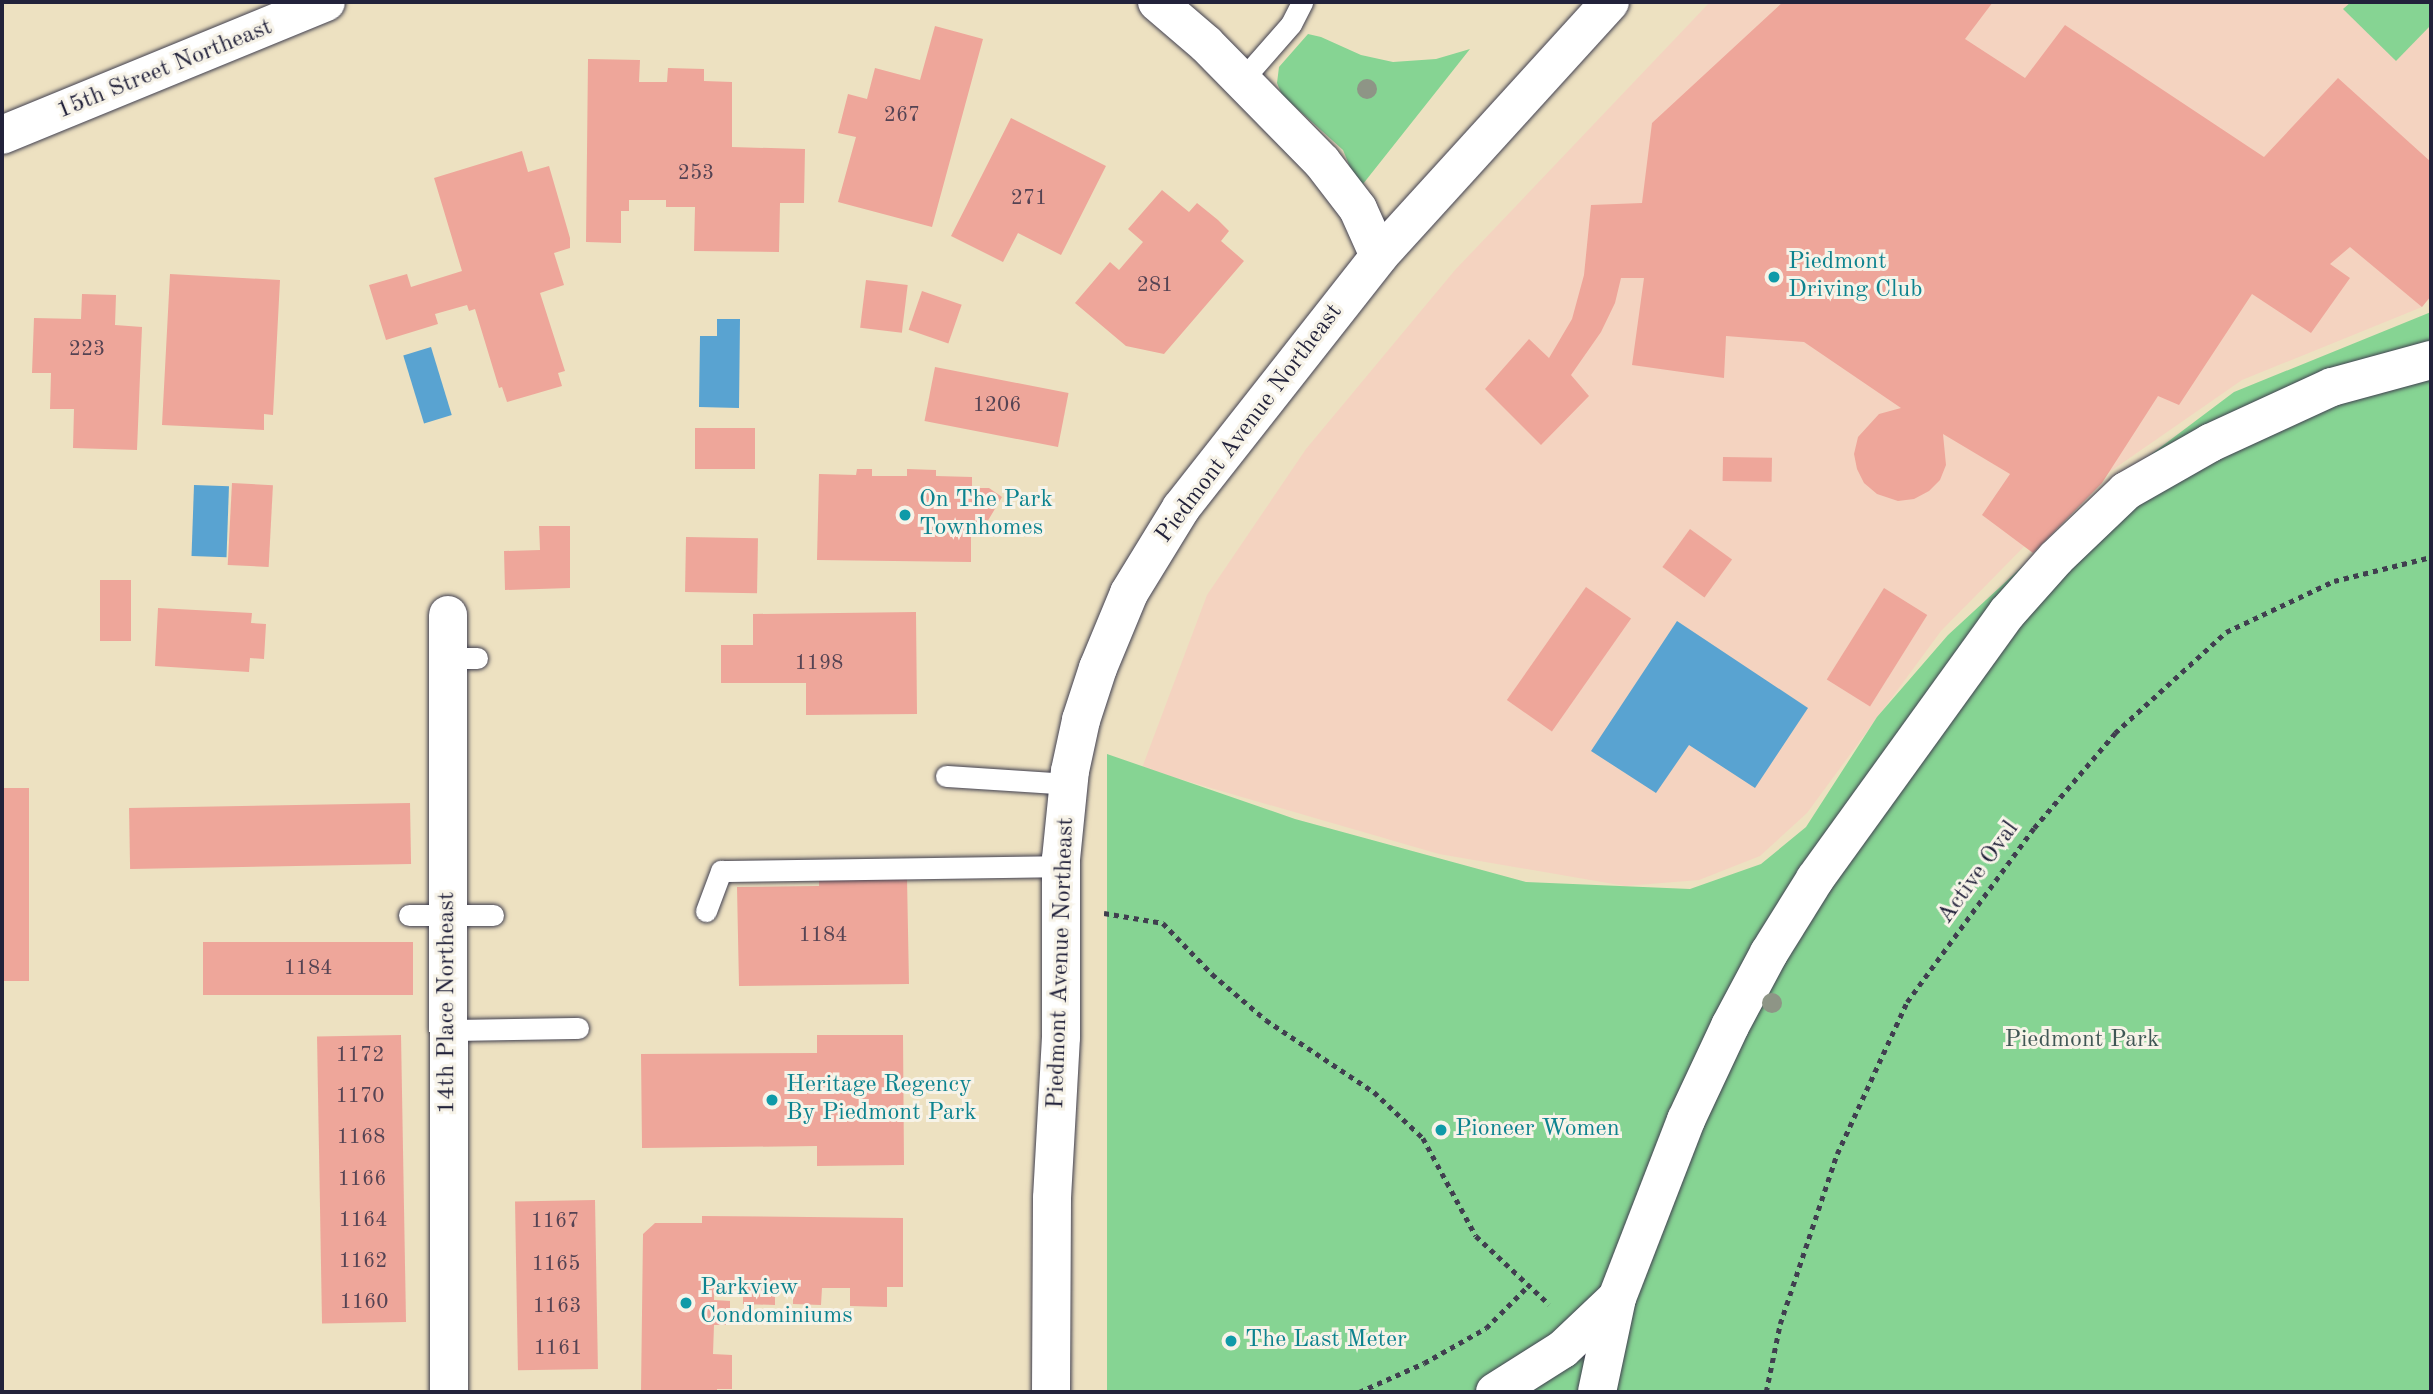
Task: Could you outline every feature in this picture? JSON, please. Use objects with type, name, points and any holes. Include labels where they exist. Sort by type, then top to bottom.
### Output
[{"type":"street","name":"15th Street Northeast","points":[[2,135],[327,2]]},
{"type":"street","points":[[1157,2],[1242,80],[1342,186],[1357,209],[1378,256]]},
{"type":"street","name":"Piedmont Avenue Northeast","points":[[1051,1392],[1052,1198],[1061,1037],[1061,866],[1069,784],[1081,720],[1129,593],[1181,508],[1378,256],[1610,2]]},
{"type":"street","points":[[1597,1392],[1616,1298],[1686,1120],[1730,1026],[1769,953],[1822,869],[2015,604],[2056,558],[2126,491],[2210,443],[2332,387],[2431,360]]},
{"type":"street","name":"14th Place Northeast","points":[[448,615],[463,658],[448,915],[449,1392]]},
{"type":"street","points":[[1495,1392],[1563,1349],[1616,1298]]},
{"type":"lane","points":[[1242,80],[1291,24],[1302,2]]},
{"type":"lane","points":[[946,776],[1069,784]]},
{"type":"lane","points":[[706,911],[721,871],[1061,866]]},
{"type":"lane","points":[[409,915],[493,915]]},
{"type":"lane","points":[[449,1030],[578,1028]]},
{"type":"path","name":"Active Oval","points":[[1766,1392],[1780,1324],[1837,1154],[1907,1002],[2034,828],[2115,733],[2226,632],[2334,581],[2431,558]]},
{"type":"path","points":[[1061,909],[1110,913],[1163,923],[1212,974],[1266,1020],[1374,1092],[1423,1138],[1476,1236],[1581,1332]]},
{"type":"path","points":[[1359,1392],[1424,1363],[1486,1328],[1529,1285]]},
{"type":"shaded area","points":[[1710,2],[2431,2],[2431,296],[2422,307],[2242,380],[2072,498],[1941,631],[1807,813],[1760,856],[1699,880],[1625,886],[1439,854],[1142,768],[1207,595],[1306,449],[1455,270]]},
{"type":"green space","points":[[2351,2],[2431,2],[2431,25],[2396,61],[2343,9]]},
{"type":"green space","points":[[1308,34],[1361,55],[1393,62],[1436,59],[1470,49],[1359,189],[1343,150],[1282,95],[1277,83],[1279,67]]},
{"type":"green space","name":"Piedmont Park","points":[[2431,312],[2431,1392],[1107,1392],[1107,754],[1295,819],[1526,882],[1690,889],[1761,864],[1806,827],[1877,717],[1948,635],[2113,483],[2234,392]]},
{"type":"water","points":[[717,319],[740,319],[739,408],[699,407],[700,336],[717,336]]},
{"type":"water","points":[[431,347],[452,415],[424,423],[403,355]]},
{"type":"water","points":[[194,485],[229,486],[227,557],[192,556]]},
{"type":"water","points":[[1677,621],[1808,708],[1755,788],[1689,745],[1656,793],[1591,751]]},
{"type":"building","name":"Piedmont Driving Club","points":[[1783,2],[1993,2],[1965,39],[2025,78],[2065,25],[2264,157],[2338,78],[2431,162],[2431,296],[2422,307],[2350,247],[2330,264],[2350,278],[2311,333],[2252,294],[2179,405],[2158,396],[2102,483],[2033,553],[1982,515],[2010,474],[1943,434],[1946,465],[1940,480],[1929,491],[1914,499],[1898,501],[1877,494],[1864,483],[1854,454],[1858,437],[1879,414],[1901,408],[1804,342],[1726,336],[1724,378],[1632,365],[1644,278],[1621,278],[1615,303],[1601,332],[1571,375],[1589,396],[1541,445],[1485,389],[1529,339],[1549,358],[1572,319],[1584,275],[1591,205],[1642,203],[1652,123]]},
{"type":"building","points":[[935,26],[983,39],[932,227],[838,202],[856,137],[838,133],[848,94],[867,99],[875,68],[920,80]]},
{"type":"building","points":[[588,59],[640,60],[639,82],[667,82],[668,68],[704,69],[704,81],[732,82],[732,147],[805,149],[804,203],[780,203],[779,252],[694,251],[695,207],[666,207],[666,200],[629,200],[629,211],[621,211],[621,243],[586,242]]},
{"type":"building","points":[[1011,118],[1106,166],[1061,255],[1018,233],[1003,262],[951,236]]},
{"type":"building","points":[[522,151],[528,172],[549,166],[570,238],[570,248],[554,253],[564,285],[540,293],[565,371],[558,373],[562,386],[507,402],[502,387],[499,388],[475,309],[469,311],[467,305],[435,314],[438,324],[386,340],[369,285],[407,274],[411,287],[462,271],[434,178]]},
{"type":"building","points":[[1162,190],[1189,212],[1197,203],[1218,220],[1229,231],[1221,241],[1244,261],[1164,354],[1126,346],[1075,303],[1110,262],[1119,270],[1143,242],[1128,229]]},
{"type":"building","points":[[170,274],[280,280],[273,415],[264,414],[264,430],[162,425]]},
{"type":"building","points":[[866,280],[908,285],[902,333],[860,328]]},
{"type":"building","points":[[922,291],[962,305],[948,343],[909,330]]},
{"type":"building","points":[[82,294],[116,295],[115,325],[142,327],[137,450],[73,448],[74,409],[50,409],[51,373],[32,373],[34,318],[81,319]]},
{"type":"building","points":[[935,367],[1069,393],[1058,447],[925,421]]},
{"type":"building","points":[[695,428],[755,428],[755,469],[695,469]]},
{"type":"building","points":[[1723,457],[1772,458],[1772,482],[1723,481]]},
{"type":"building","name":"On The Park Townhomes","points":[[857,469],[872,469],[872,476],[907,476],[907,469],[936,470],[936,476],[972,477],[972,488],[989,488],[1002,497],[980,534],[971,534],[971,562],[817,560],[819,474],[856,475]]},
{"type":"building","points":[[232,483],[273,485],[269,567],[228,565]]},
{"type":"building","points":[[539,526],[570,526],[570,588],[505,590],[504,551],[540,550]]},
{"type":"building","points":[[1690,529],[1732,560],[1704,598],[1662,567]]},
{"type":"building","points":[[686,537],[758,538],[757,593],[685,592]]},
{"type":"building","points":[[100,580],[131,580],[131,641],[100,641]]},
{"type":"building","points":[[1586,587],[1631,619],[1552,732],[1507,700]]},
{"type":"building","points":[[1884,588],[1927,615],[1870,707],[1827,680]]},
{"type":"building","points":[[158,608],[252,613],[251,623],[266,624],[264,659],[250,658],[249,672],[155,666]]},
{"type":"building","points":[[916,612],[917,714],[806,715],[806,683],[721,683],[721,645],[753,645],[753,614]]},
{"type":"building","points":[[2,788],[29,788],[29,981],[2,981]]},
{"type":"building","points":[[410,803],[411,864],[130,869],[129,808]]},
{"type":"building","points":[[907,877],[909,984],[739,986],[737,887],[819,886],[819,878]]},
{"type":"building","points":[[203,942],[413,942],[413,995],[203,995]]},
{"type":"building","points":[[401,1035],[406,1322],[322,1323],[317,1036]]},
{"type":"building","name":"Heritage Regency By Piedmont Park","points":[[817,1035],[903,1035],[904,1165],[817,1166],[817,1146],[642,1148],[641,1054],[817,1053]]},
{"type":"building","points":[[595,1200],[598,1369],[518,1370],[515,1201]]},
{"type":"building","name":"Parkview Condominiums","points":[[702,1216],[903,1218],[903,1287],[887,1287],[887,1307],[850,1306],[850,1288],[822,1288],[821,1305],[793,1304],[793,1288],[775,1288],[775,1305],[743,1304],[743,1287],[714,1287],[714,1300],[730,1301],[730,1325],[714,1325],[713,1354],[732,1355],[732,1389],[717,1389],[717,1392],[641,1392],[643,1234],[655,1223],[702,1223]]},
{"type":"place","name":"Piedmont Driving Club","points":[[1774,277]]},
{"type":"place","name":"On The Park Townhomes","points":[[905,515]]},
{"type":"place","name":"Heritage Regency By Piedmont Park","points":[[772,1100]]},
{"type":"place","name":"Pioneer Women","points":[[1441,1130]]},
{"type":"place","name":"Parkview Condominiums","points":[[686,1303]]},
{"type":"place","name":"The Last Meter","points":[[1231,1341]]}]
